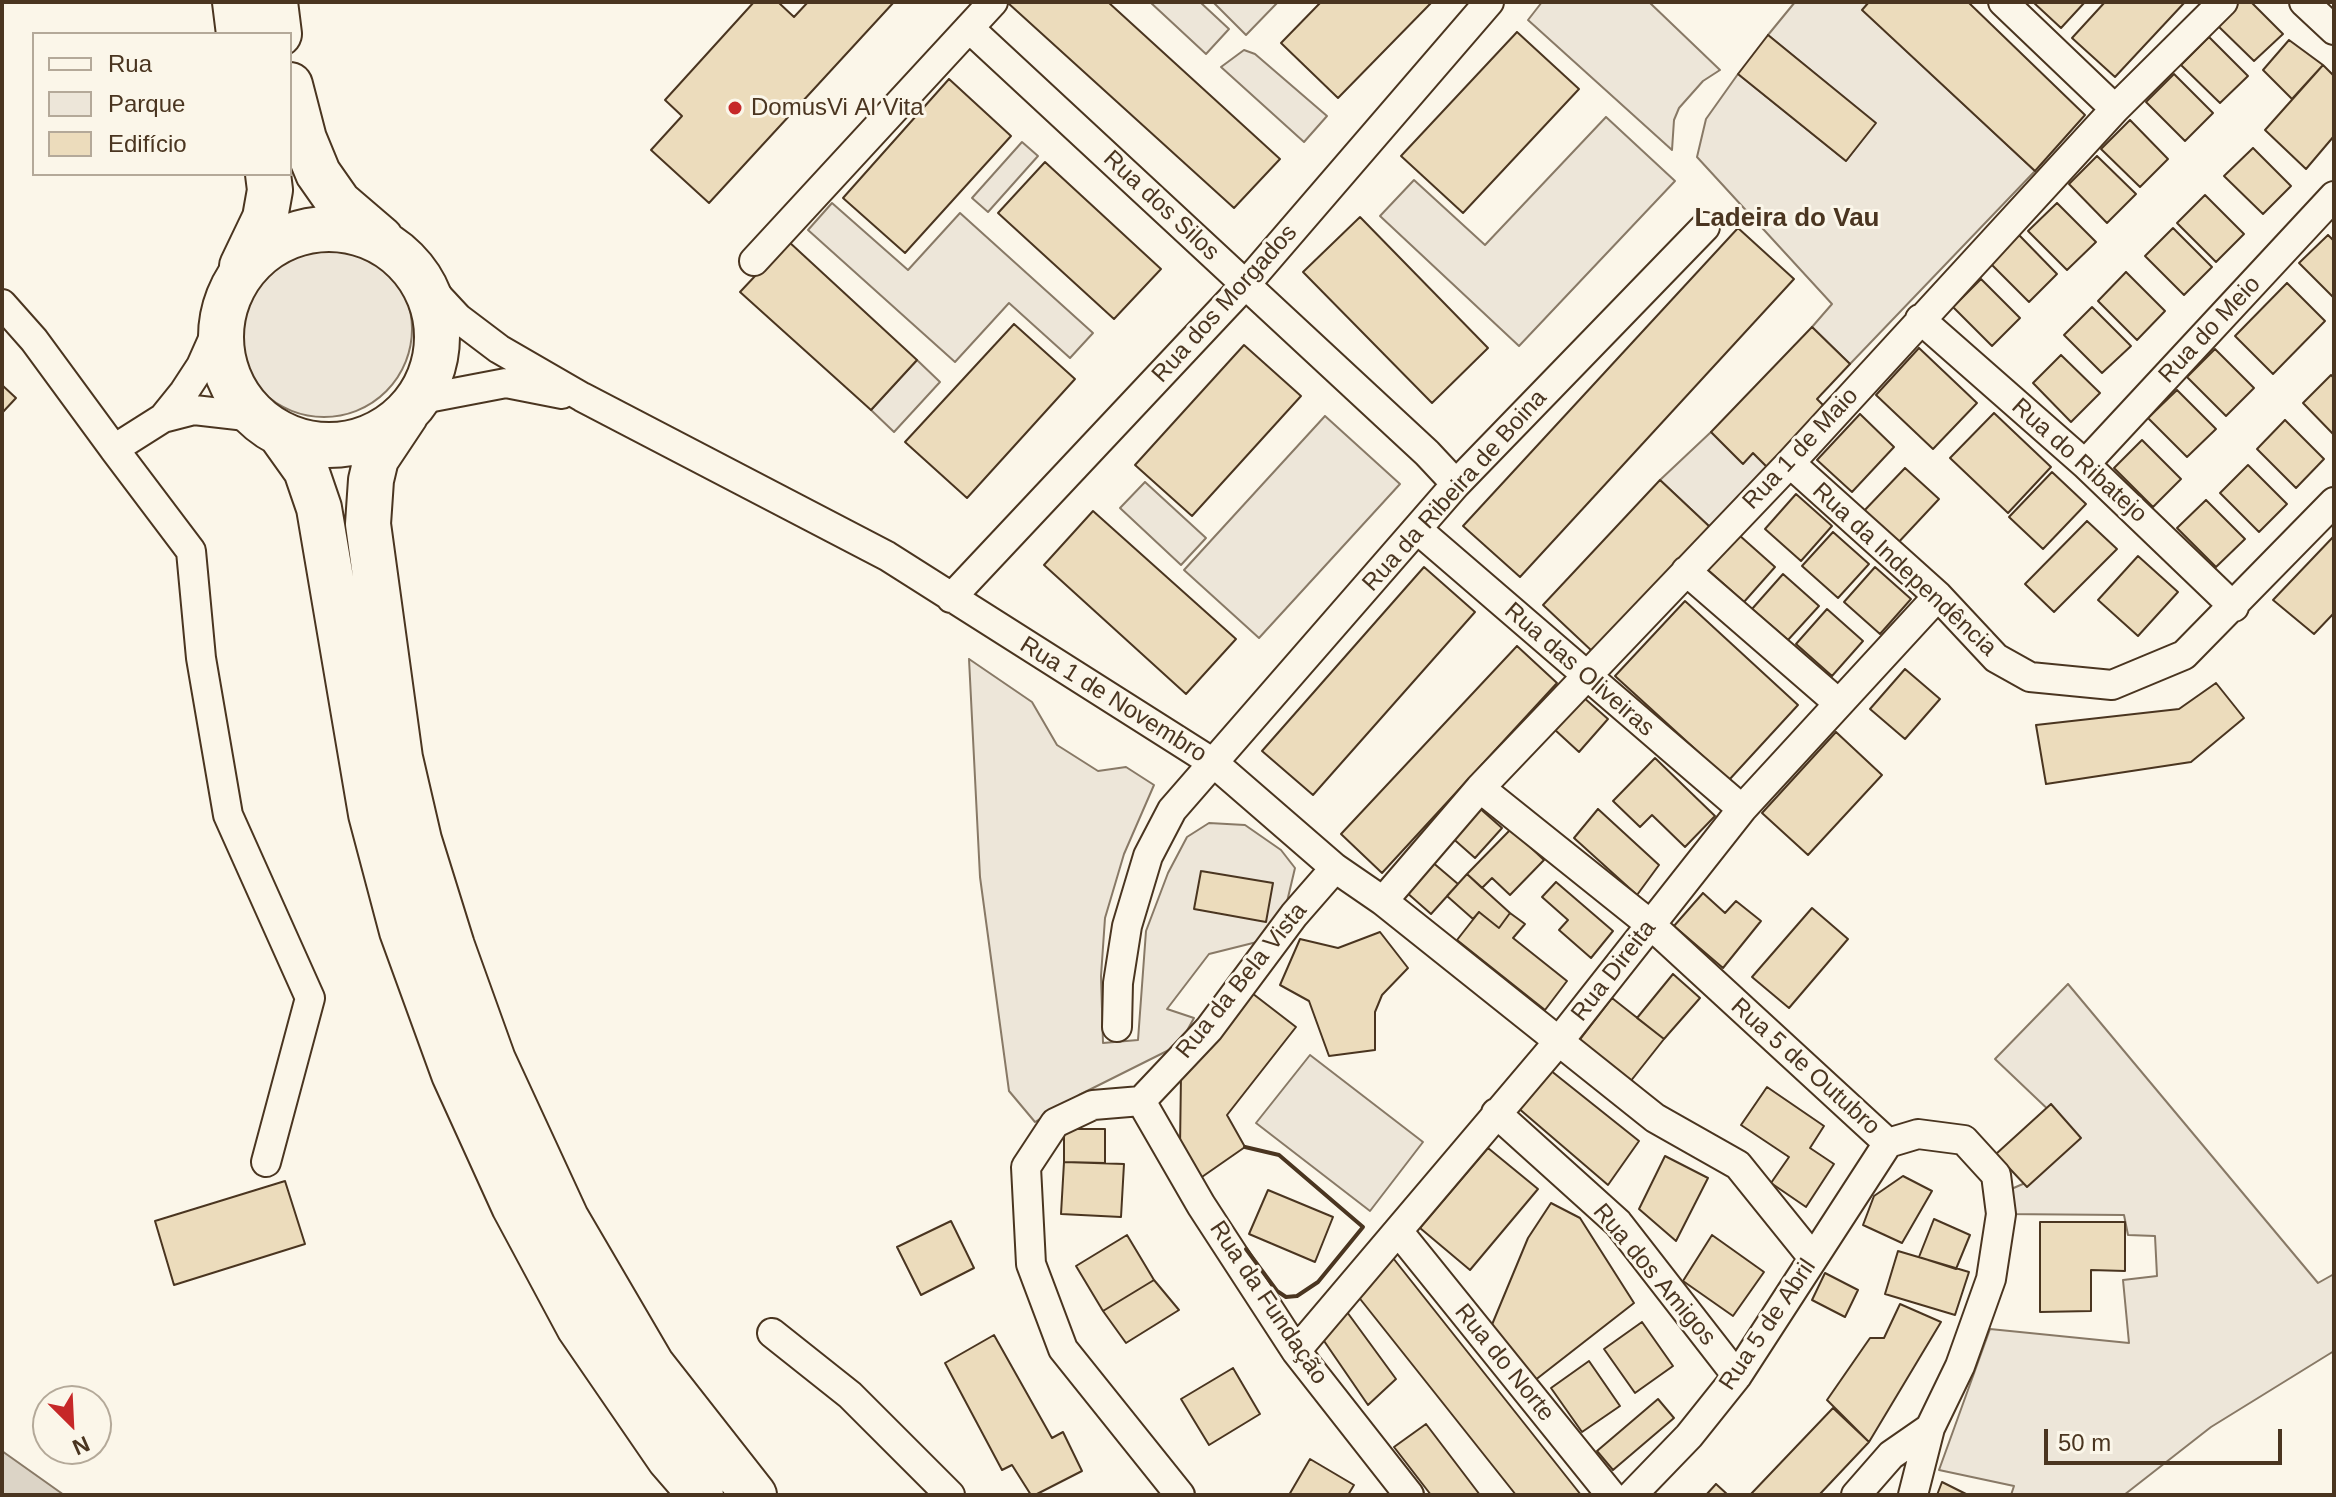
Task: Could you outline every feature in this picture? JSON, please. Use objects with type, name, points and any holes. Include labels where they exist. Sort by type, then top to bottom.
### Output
[{"type":"main road","points":[[235,2],[239,32]]},
{"type":"main road","points":[[275,2],[279,32]]},
{"type":"main road","points":[[292,93],[304,139],[318,173],[339,203],[411,267],[432,305],[437,338],[432,370],[412,407],[376,459],[371,480],[369,538],[400,758],[419,840],[452,946],[493,1060],[566,1218],[652,1365],[754,1495]]},
{"type":"main road","points":[[268,176],[270,190],[265,218],[227,303],[221,356],[233,390],[306,470],[319,508],[371,814],[402,931],[454,1074],[514,1206],[579,1327],[669,1458],[701,1495]]},
{"type":"main road","points":[[227,303],[254,259],[281,240],[313,230],[346,230],[367,237],[411,267]]},
{"type":"main road","points":[[268,426],[313,444],[347,444],[378,433],[412,407]]},
{"type":"street","points":[[754,261],[993,2]]},
{"type":"street","name":"Rua dos Morgados","points":[[951,598],[1246,284],[1489,2]]},
{"type":"street","points":[[2003,2],[2115,109]]},
{"type":"street","name":"Rua 1 de Maio","points":[[1383,901],[1480,788],[1790,463],[2115,109],[2223,2]]},
{"type":"street","points":[[2304,2],[2334,30]]},
{"type":"street","name":"Rua dos Silos","points":[[969,28],[1246,284],[1456,484]]},
{"type":"street","name":"Rua do Meio","points":[[2085,464],[2334,196]]},
{"type":"street","name":"Rua da Ribeira de Boina","points":[[1117,1027],[1118,983],[1127,926],[1148,856],[1172,810],[1456,484],[1705,227]]},
{"type":"street","points":[[411,267],[458,318],[499,349],[582,397]]},
{"type":"street","points":[[163,418],[201,366],[227,303]]},
{"type":"street","points":[[2,304],[34,340],[191,551],[201,658],[228,815],[310,998],[266,1162]]},
{"type":"street","name":"Rua do Ribatejo","points":[[1920,319],[2085,464],[2234,607]]},
{"type":"street","points":[[412,407],[506,383],[582,397]]},
{"type":"street","name":"Rua 1 de Novembro","points":[[582,397],[887,556],[1215,764],[1335,868],[1383,901],[1655,1118],[1738,1165],[1813,1258]]},
{"type":"street","points":[[114,449],[163,418],[194,410],[268,426]]},
{"type":"street","name":"Rua da Independência","points":[[1790,463],[1938,596],[1996,658],[2030,677],[2112,685],[2184,655],[2334,502]]},
{"type":"street","name":"Rua das Oliveiras","points":[[1418,530],[1742,809]]},
{"type":"street","points":[[1686,571],[1837,702]]},
{"type":"street","name":"Rua Direita","points":[[1296,1351],[1559,1041],[1742,809],[1837,702],[1938,596]]},
{"type":"street","name":"Rua 5 de Outubro","points":[[1480,788],[1651,925],[1888,1143],[1918,1134],[1964,1140],[1996,1175],[2001,1214],[1991,1279],[1960,1366],[1930,1428],[1913,1495]]},
{"type":"street","name":"Rua da Bela Vista","points":[[1141,1101],[1209,1029],[1294,915],[1335,868]]},
{"type":"street","points":[[1141,1101],[1093,1105],[1055,1123],[1026,1167],[1031,1264],[1063,1349],[1180,1495]]},
{"type":"street","name":"Rua da Fundação","points":[[1141,1101],[1201,1205],[1296,1351],[1409,1495]]},
{"type":"street","name":"Rua dos Amigos","points":[[1496,1113],[1618,1223],[1737,1376]]},
{"type":"street","name":"Rua 5 de Abril","points":[[1632,1495],[1689,1436],[1737,1376],[1888,1143]]},
{"type":"street","name":"Rua do Norte","points":[[1398,1231],[1611,1495]]},
{"type":"street","points":[[772,1333],[850,1395],[950,1495]]},
{"type":"street","points":[[1856,1495],[1891,1455],[1930,1428]]},
{"type":"green space","points":[[1150,2],[1200,2],[1229,29],[1206,54]]},
{"type":"green space","points":[[1213,2],[1278,2],[1246,35]]},
{"type":"green space","points":[[1542,2],[1649,2],[1720,70],[1703,81],[1679,108],[1674,120],[1672,150],[1528,20]]},
{"type":"green space","points":[[1795,2],[1869,2],[1863,10],[2035,171],[1850,364],[1812,327],[1832,304],[1697,157],[1706,119],[1738,74],[1846,161],[1875,123],[1768,35]]},
{"type":"green space","points":[[1244,50],[1255,54],[1327,116],[1304,142],[1221,67]]},
{"type":"green space","points":[[1606,117],[1675,181],[1519,346],[1380,216],[1414,180],[1485,245]]},
{"type":"green space","points":[[1022,142],[1038,156],[988,212],[972,198]]},
{"type":"green space","points":[[832,203],[908,270],[960,213],[1093,333],[1070,358],[1009,303],[955,362],[808,230]]},
{"type":"green space","points":[[324,241],[358,248],[386,267],[405,295],[412,329],[405,363],[386,391],[358,410],[324,417],[290,410],[262,391],[243,363],[236,329],[243,295],[262,267],[290,248]]},
{"type":"green space","points":[[917,360],[940,382],[894,432],[871,410]]},
{"type":"green space","points":[[1325,416],[1400,484],[1259,638],[1184,570]]},
{"type":"green space","points":[[1711,432],[1742,463],[1753,453],[1768,468],[1711,528],[1660,480]]},
{"type":"green space","points":[[1145,482],[1206,538],[1181,565],[1120,508]]},
{"type":"green space","points":[[969,659],[1032,702],[1057,745],[1098,771],[1126,767],[1154,785],[1124,854],[1105,918],[1101,976],[1103,1043],[1138,1040],[1146,931],[1168,873],[1187,837],[1209,823],[1245,825],[1281,850],[1295,868],[1286,906],[1257,942],[1209,954],[1167,1009],[1194,1018],[1179,1045],[1079,1095],[1035,1122],[1009,1091],[980,877]]},
{"type":"green space","points":[[2068,984],[2318,1283],[2334,1274],[2334,1351],[2211,1427],[2124,1495],[2011,1495],[2014,1486],[1939,1470],[1990,1329],[2129,1343],[2123,1280],[2157,1276],[2155,1236],[2128,1235],[2124,1215],[2001,1214],[2009,1190],[2032,1180],[2076,1136],[1995,1059]]},
{"type":"green space","points":[[1310,1055],[1423,1142],[1370,1211],[1256,1123]]},
{"type":"shaded area","points":[[2,1451],[64,1495],[2,1495]]},
{"type":"building","name":"DomusVi Al Vita","points":[[754,2],[778,2],[794,17],[808,2],[894,2],[709,203],[651,150],[682,116],[665,100]]},
{"type":"building","points":[[1108,2],[1280,159],[1234,208],[1008,3]]},
{"type":"building","points":[[1321,2],[1432,2],[1338,98],[1281,43]]},
{"type":"building","points":[[1869,2],[1968,2],[2085,115],[2035,171],[1862,10]]},
{"type":"building","points":[[2033,2],[2085,2],[2061,28]]},
{"type":"building","points":[[2105,2],[2185,2],[2115,77],[2072,38]]},
{"type":"building","points":[[2237,2],[2251,2],[2283,34],[2254,61],[2215,23]]},
{"type":"building","points":[[1517,32],[1579,89],[1463,213],[1401,156]]},
{"type":"building","points":[[1768,35],[1876,123],[1846,161],[1738,74]]},
{"type":"building","points":[[2209,37],[2248,76],[2220,103],[2181,65]]},
{"type":"building","points":[[2289,40],[2323,65],[2292,99],[2263,70]]},
{"type":"building","points":[[2323,65],[2334,76],[2334,136],[2306,169],[2265,130]]},
{"type":"building","points":[[2174,74],[2213,113],[2185,141],[2146,102]]},
{"type":"building","points":[[949,79],[1011,136],[905,253],[843,198]]},
{"type":"building","points":[[2130,120],[2168,159],[2140,187],[2101,149]]},
{"type":"building","points":[[2253,148],[2291,186],[2263,214],[2224,176]]},
{"type":"building","points":[[2097,156],[2136,194],[2107,223],[2069,184]]},
{"type":"building","points":[[1045,162],[1161,269],[1114,319],[998,213]]},
{"type":"building","points":[[2205,195],[2244,234],[2216,262],[2177,223]]},
{"type":"building","points":[[2057,203],[2096,242],[2067,270],[2028,231]]},
{"type":"building","points":[[1360,217],[1488,348],[1432,403],[1303,272]]},
{"type":"building","points":[[1738,228],[1794,279],[1520,577],[1463,526]]},
{"type":"building","points":[[2173,228],[2212,267],[2184,295],[2145,256]]},
{"type":"building","points":[[2019,235],[2057,274],[2029,302],[1990,263]]},
{"type":"building","points":[[2328,235],[2334,241],[2334,298],[2299,263]]},
{"type":"building","points":[[788,241],[917,360],[871,410],[740,292]]},
{"type":"building","points":[[2126,272],[2165,311],[2137,340],[2098,301]]},
{"type":"building","points":[[1981,279],[2020,318],[1992,346],[1953,307]]},
{"type":"building","points":[[2287,283],[2325,321],[2273,374],[2235,336]]},
{"type":"building","points":[[2092,307],[2131,346],[2102,373],[2064,335]]},
{"type":"building","points":[[1014,324],[1075,379],[967,498],[905,442]]},
{"type":"building","points":[[1812,327],[1850,364],[1817,399],[1826,408],[1768,468],[1753,453],[1743,464],[1711,432]]},
{"type":"building","points":[[1244,345],[1301,396],[1192,516],[1135,465]]},
{"type":"building","points":[[1919,348],[1977,403],[1933,449],[1876,395]]},
{"type":"building","points":[[2215,349],[2254,388],[2226,416],[2187,377]]},
{"type":"building","points":[[2061,355],[2100,393],[2071,422],[2033,383]]},
{"type":"building","points":[[2331,375],[2334,378],[2334,435],[2303,403]]},
{"type":"building","points":[[2,385],[16,398],[2,413]]},
{"type":"building","points":[[2177,390],[2216,429],[2187,457],[2148,418]]},
{"type":"building","points":[[1994,413],[2051,467],[2008,513],[1950,458]]},
{"type":"building","points":[[1860,414],[1894,447],[1852,492],[1817,460]]},
{"type":"building","points":[[2285,420],[2324,459],[2296,488],[2257,449]]},
{"type":"building","points":[[2142,440],[2181,479],[2153,507],[2114,468]]},
{"type":"building","points":[[2248,465],[2287,504],[2259,532],[2220,493]]},
{"type":"building","points":[[1905,468],[1939,499],[1896,545],[1862,513]]},
{"type":"building","points":[[2052,472],[2086,504],[2043,549],[2009,517]]},
{"type":"building","points":[[1660,480],[1711,528],[1593,652],[1543,605]]},
{"type":"building","points":[[1796,494],[1832,526],[1801,561],[1765,529]]},
{"type":"building","points":[[2206,500],[2245,539],[2216,567],[2177,528]]},
{"type":"building","points":[[1093,511],[1236,639],[1186,694],[1044,565]]},
{"type":"building","points":[[2087,521],[2117,549],[2054,612],[2025,584]]},
{"type":"building","points":[[1833,532],[1869,564],[1838,598],[1802,566]]},
{"type":"building","points":[[1739,535],[1775,567],[1744,602],[1708,570]]},
{"type":"building","points":[[2334,536],[2334,613],[2314,634],[2273,600]]},
{"type":"building","points":[[2138,556],[2178,592],[2138,636],[2098,600]]},
{"type":"building","points":[[1424,567],[1475,612],[1313,795],[1262,751]]},
{"type":"building","points":[[1875,567],[1911,599],[1880,634],[1844,602]]},
{"type":"building","points":[[1783,574],[1819,606],[1788,640],[1752,609]]},
{"type":"building","points":[[1685,601],[1798,705],[1729,780],[1615,676]]},
{"type":"building","points":[[1827,609],[1863,641],[1832,676],[1796,644]]},
{"type":"building","points":[[1517,646],[1557,683],[1382,873],[1341,834]]},
{"type":"building","points":[[1905,669],[1940,699],[1905,739],[1870,709]]},
{"type":"building","points":[[2216,683],[2244,718],[2191,762],[2046,784],[2036,725],[2179,709]]},
{"type":"building","points":[[1583,697],[1608,719],[1579,752],[1554,729]]},
{"type":"building","points":[[1836,732],[1882,775],[1808,855],[1762,813]]},
{"type":"building","points":[[1655,758],[1715,816],[1685,847],[1652,815],[1640,827],[1613,801]]},
{"type":"building","points":[[1476,805],[1502,828],[1475,858],[1449,835]]},
{"type":"building","points":[[1598,809],[1659,865],[1637,895],[1574,838]]},
{"type":"building","points":[[1511,829],[1544,860],[1510,895],[1492,878],[1482,888],[1467,874]]},
{"type":"building","points":[[1431,861],[1458,884],[1431,914],[1405,891]]},
{"type":"building","points":[[1201,871],[1273,883],[1266,922],[1194,909]]},
{"type":"building","points":[[1467,874],[1510,913],[1499,928],[1479,912],[1473,919],[1447,896]]},
{"type":"building","points":[[1556,882],[1613,931],[1591,958],[1559,930],[1568,920],[1542,897]]},
{"type":"building","points":[[1703,893],[1725,913],[1736,901],[1761,921],[1723,968],[1674,926]]},
{"type":"building","points":[[1812,908],[1848,939],[1789,1008],[1752,977]]},
{"type":"building","points":[[1479,912],[1499,928],[1510,913],[1525,924],[1513,938],[1567,981],[1545,1010],[1457,940]]},
{"type":"building","points":[[1380,932],[1408,968],[1382,995],[1375,1012],[1375,1050],[1329,1056],[1309,1001],[1280,985],[1300,939],[1338,948]]},
{"type":"building","points":[[1673,974],[1700,998],[1664,1039],[1637,1018]]},
{"type":"building","points":[[1248,990],[1296,1027],[1227,1115],[1245,1147],[1199,1179],[1180,1147],[1181,1075]]},
{"type":"building","points":[[1612,998],[1664,1039],[1630,1082],[1578,1042]]},
{"type":"building","points":[[1550,1070],[1639,1141],[1608,1185],[1517,1107]]},
{"type":"building","points":[[1767,1087],[1824,1126],[1810,1148],[1834,1164],[1806,1207],[1771,1183],[1789,1157],[1741,1125]]},
{"type":"building","points":[[2051,1104],[2081,1138],[2027,1187],[1996,1154]]},
{"type":"building","points":[[1064,1129],[1105,1129],[1105,1163],[1064,1162]]},
{"type":"building","points":[[1488,1148],[1538,1189],[1470,1270],[1420,1228]]},
{"type":"building","points":[[1665,1156],[1708,1178],[1676,1241],[1639,1209]]},
{"type":"building","points":[[1064,1162],[1124,1164],[1121,1217],[1061,1214]]},
{"type":"building","points":[[1903,1176],[1932,1191],[1902,1243],[1863,1225],[1874,1196]]},
{"type":"building","points":[[285,1181],[305,1244],[174,1285],[155,1221]]},
{"type":"building","points":[[1268,1190],[1333,1217],[1315,1262],[1249,1234]]},
{"type":"building","points":[[1551,1203],[1580,1218],[1634,1303],[1534,1381],[1491,1327],[1528,1238]]},
{"type":"building","points":[[1934,1219],[1970,1235],[1956,1269],[1919,1257]]},
{"type":"building","points":[[951,1221],[974,1268],[921,1295],[897,1247]]},
{"type":"building","points":[[2040,1222],[2125,1222],[2125,1271],[2091,1270],[2091,1311],[2040,1312]]},
{"type":"building","points":[[1127,1235],[1154,1280],[1103,1311],[1076,1266]]},
{"type":"building","points":[[1712,1235],[1764,1272],[1733,1316],[1683,1281]]},
{"type":"building","points":[[1898,1251],[1969,1272],[1955,1315],[1885,1294]]},
{"type":"building","points":[[1393,1258],[1581,1495],[1516,1495],[1357,1295]]},
{"type":"building","points":[[1825,1273],[1858,1290],[1845,1317],[1812,1300]]},
{"type":"building","points":[[1154,1280],[1179,1310],[1126,1343],[1103,1311]]},
{"type":"building","points":[[1900,1304],[1941,1322],[1869,1442],[1827,1400],[1870,1338],[1884,1338]]},
{"type":"building","points":[[1347,1312],[1396,1379],[1368,1405],[1322,1338]]},
{"type":"building","points":[[1642,1322],[1673,1366],[1635,1393],[1604,1349]]},
{"type":"building","points":[[994,1335],[1052,1438],[1063,1432],[1082,1471],[1035,1495],[1031,1495],[1012,1465],[1002,1470],[945,1363]]},
{"type":"building","points":[[1589,1361],[1620,1406],[1582,1432],[1551,1388]]},
{"type":"building","points":[[1233,1368],[1260,1414],[1209,1445],[1181,1399]]},
{"type":"building","points":[[1658,1399],[1674,1418],[1613,1470],[1597,1451]]},
{"type":"building","points":[[1833,1408],[1869,1442],[1819,1495],[1750,1495]]},
{"type":"building","points":[[1426,1424],[1480,1495],[1431,1495],[1394,1447]]},
{"type":"building","points":[[1310,1459],[1354,1485],[1348,1495],[1289,1495]]},
{"type":"building","points":[[1942,1482],[1968,1495],[1937,1495]]},
{"type":"building","points":[[1716,1484],[1728,1495],[1706,1495]]},
{"type":"wall","points":[[1245,1147],[1279,1155],[1363,1227],[1318,1282],[1297,1296],[1286,1297],[1277,1291],[1246,1249]]},
{"type":"place","name":"DomusVi Al Vita","points":[[735,108]]},
{"type":"district","name":"Ladeira do Vau","points":[[1787,219]]}]
